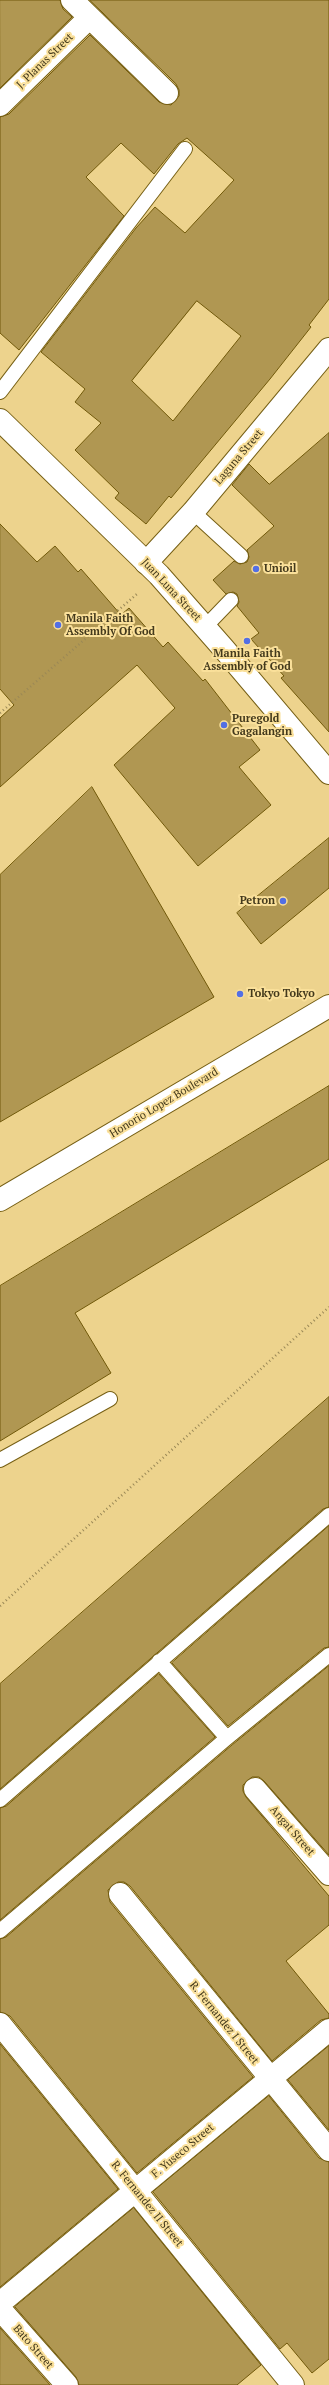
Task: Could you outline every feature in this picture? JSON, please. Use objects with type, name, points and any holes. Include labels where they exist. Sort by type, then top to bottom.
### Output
[{"type":"street","points":[[72,0],[167,93]]},
{"type":"street","name":"J. Planas Street","points":[[0,105],[89,18]]},
{"type":"street","name":"Laguna Street","points":[[152,569],[193,512],[329,349]]},
{"type":"street","name":"Juan Luna Street","points":[[0,420],[152,569],[205,627],[329,773]]},
{"type":"street","name":"Honorio Lopez Boulevard","points":[[0,1200],[329,1006]]},
{"type":"street","name":"Angat Street","points":[[255,1789],[329,1874]]},
{"type":"street","name":"R. Fernandez I Street","points":[[120,1894],[329,2150]]},
{"type":"street","name":"R. Fernandez II Street","points":[[0,2024],[293,2385]]},
{"type":"street","name":"F. Yuseco Street","points":[[0,2303],[329,2030]]},
{"type":"street","name":"Bato Street","points":[[0,2309],[66,2385]]},
{"type":"lane","points":[[0,392],[185,149]]},
{"type":"lane","points":[[193,512],[241,556]]},
{"type":"lane","points":[[205,627],[231,600]]},
{"type":"lane","points":[[0,1460],[110,1398]]},
{"type":"lane","points":[[0,1800],[329,1515]]},
{"type":"lane","points":[[0,1931],[227,1738],[329,1655]]},
{"type":"lane","points":[[159,1662],[227,1738]]},
{"type":"path","points":[[0,713],[152,569]]},
{"type":"path","points":[[0,1606],[329,1307]]},
{"type":"building","points":[[0,0],[60,0],[63,9],[72,17],[0,88]]},
{"type":"building","points":[[90,0],[329,0],[329,299],[309,325],[311,327],[270,379],[171,498],[169,496],[146,524],[115,498],[119,493],[75,450],[101,423],[75,402],[85,389],[41,352],[136,228],[155,207],[185,233],[234,180],[187,138],[178,144],[154,174],[121,143],[86,177],[124,216],[19,350],[0,333],[0,117],[9,114],[90,35],[159,102],[171,105],[179,96],[179,90],[176,84]],"holes":[[[197,301],[241,336],[173,421],[132,381]]]},
{"type":"building","points":[[329,433],[329,732],[281,678],[284,676],[251,639],[259,633],[237,606],[239,602],[237,594],[233,592],[226,594],[213,580],[234,561],[240,564],[247,562],[249,557],[247,550],[274,526],[232,485],[249,464],[269,484]]},
{"type":"building","points":[[0,524],[37,562],[55,546],[78,572],[81,569],[121,615],[129,608],[163,647],[168,642],[203,681],[205,679],[260,750],[239,767],[271,805],[198,866],[114,765],[175,708],[137,665],[0,787],[0,718],[14,705],[0,689]]},
{"type":"building","points":[[92,787],[214,997],[0,1122],[0,875]]},
{"type":"building","name":"Petron","points":[[329,838],[329,888],[261,944],[237,913]]},
{"type":"building","points":[[329,1086],[329,1159],[75,1313],[111,1373],[0,1441],[0,1286]]},
{"type":"building","points":[[329,1397],[329,1507],[323,1509],[0,1789],[0,1684]]},
{"type":"building","points":[[329,1526],[329,1647],[324,1648],[228,1726],[172,1663]]},
{"type":"building","points":[[329,1666],[329,1855],[259,1777],[252,1777],[243,1785],[243,1791],[246,1797],[329,1896],[329,1925],[286,1961],[329,2014],[329,2018],[321,2020],[272,2061],[130,1886],[124,1882],[118,1882],[108,1890],[110,1902],[253,2077],[137,2173],[10,2016],[0,2012],[0,1939],[6,1937],[232,1745]]},
{"type":"building","points":[[159,1674],[215,1737],[0,1920],[0,1808],[6,1806]]},
{"type":"building","points":[[0,2044],[118,2189],[0,2287]]},
{"type":"building","points":[[329,2046],[329,2130],[288,2080]]},
{"type":"building","points":[[269,2096],[319,2158],[329,2162],[329,2359],[312,2373],[287,2343],[280,2349],[153,2192]]},
{"type":"building","points":[[134,2208],[261,2365],[237,2385],[79,2385],[76,2377],[15,2307]]},
{"type":"building","points":[[0,2328],[50,2385],[0,2385]]},
{"type":"place","name":"Unioil","points":[[256,569]]},
{"type":"place","name":"Manila Faith Assembly Of God","points":[[58,625]]},
{"type":"place","name":"Manila Faith Assembly of God","points":[[247,641]]},
{"type":"place","name":"Puregold Gagalangin","points":[[224,725]]},
{"type":"place","name":"Petron","points":[[283,901]]},
{"type":"place","name":"Tokyo Tokyo","points":[[240,994]]}]
